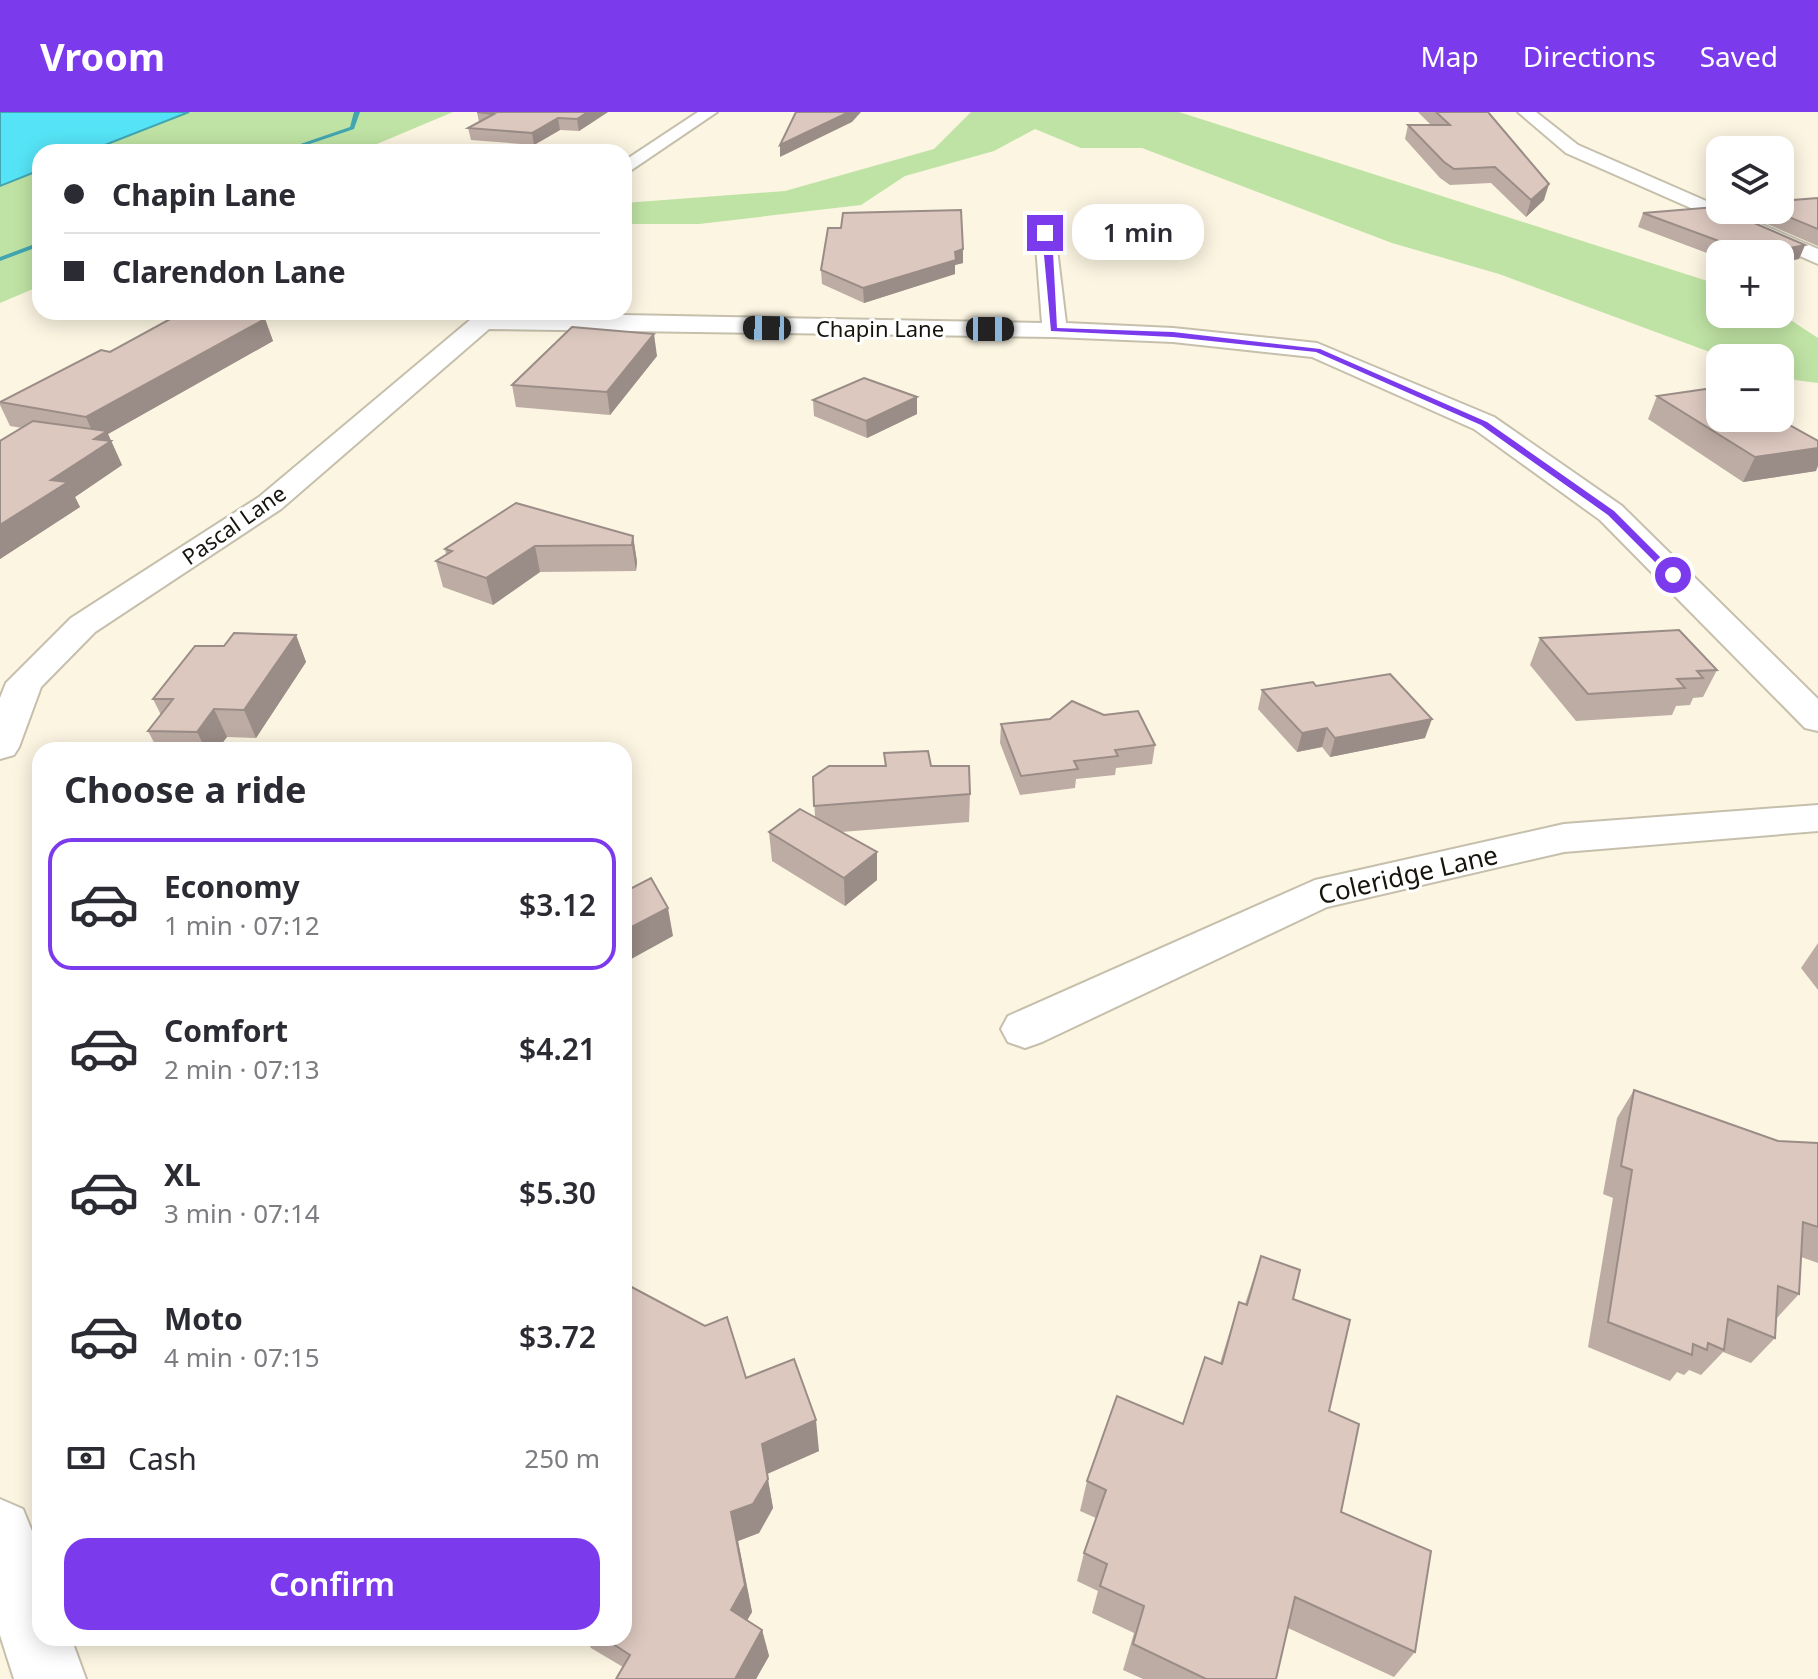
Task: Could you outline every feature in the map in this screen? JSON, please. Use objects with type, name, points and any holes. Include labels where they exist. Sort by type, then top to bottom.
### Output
[{"type":"street","points":[[632,164],[709,112]]},
{"type":"street","points":[[1526,112],[1572,149],[1818,257]]},
{"type":"street","points":[[1045,233],[1054,330]]},
{"type":"street","name":"Pascal Lane","points":[[0,747],[24,683],[83,625],[270,503],[478,320]]},
{"type":"street","name":"Chapin Lane","points":[[613,320],[1173,335],[1317,350],[1484,423],[1611,513],[1818,720]]},
{"type":"street","name":"Coleridge Lane","points":[[1025,1029],[1315,895],[1564,838],[1818,818]]},
{"type":"street","points":[[0,1532],[32,1626]]},
{"type":"street","points":[[39,1646],[50,1679]]},
{"type":"green space","points":[[189,112],[453,112],[377,144],[107,144]]},
{"type":"green space","points":[[971,112],[1179,112],[1706,281],[1706,328],[1794,328],[1794,322],[1818,338],[1818,383],[1794,380],[1794,344],[1706,344],[1706,351],[1499,274],[1392,243],[1142,148],[1081,148],[1035,129],[994,151],[905,176],[861,205],[699,224],[632,224],[632,202],[785,191],[934,149]]},
{"type":"green space","points":[[32,173],[32,289],[0,303],[0,186]]},
{"type":"water","points":[[0,112],[189,112],[107,144],[32,144],[32,173],[0,186]]},
{"type":"building","points":[[477,112],[588,112],[577,119],[558,118],[532,133],[468,128],[494,114]]},
{"type":"building","points":[[796,112],[849,112],[780,145]]},
{"type":"building","points":[[1436,112],[1488,112],[1549,184],[1531,200],[1495,167],[1454,169],[1408,125],[1450,125]]},
{"type":"building","points":[[1818,198],[1818,229],[1794,219],[1794,200]]},
{"type":"building","points":[[1706,208],[1706,224],[1756,224],[1793,240],[1716,240],[1643,213]]},
{"type":"building","points":[[961,210],[963,249],[955,252],[956,260],[863,288],[821,270],[828,228],[841,228],[843,213]]},
{"type":"building","points":[[168,320],[263,320],[86,417],[0,402],[101,350],[110,352]]},
{"type":"building","points":[[572,327],[654,334],[607,392],[512,385]]},
{"type":"building","points":[[864,378],[917,397],[866,421],[813,400]]},
{"type":"building","points":[[1706,389],[1706,426],[1657,396]]},
{"type":"building","points":[[33,421],[107,431],[94,439],[111,441],[51,480],[68,482],[0,525],[0,441]]},
{"type":"building","points":[[1794,428],[1818,441],[1818,448],[1755,457],[1715,432],[1794,432]]},
{"type":"building","points":[[516,503],[633,536],[632,545],[535,546],[486,578],[436,561],[452,551],[445,549]]},
{"type":"building","points":[[1679,630],[1717,670],[1697,671],[1703,678],[1677,679],[1685,688],[1588,694],[1540,638]]},
{"type":"building","points":[[234,633],[296,635],[244,710],[214,709],[197,732],[148,731],[173,699],[153,699],[195,646],[224,646]]},
{"type":"building","points":[[1390,674],[1432,719],[1335,738],[1327,728],[1302,733],[1262,690],[1313,682],[1316,686]]},
{"type":"building","points":[[1072,701],[1104,715],[1138,711],[1155,745],[1115,750],[1118,756],[1074,761],[1078,769],[1021,776],[1001,724],[1050,719]]},
{"type":"building","points":[[928,751],[931,766],[969,766],[970,794],[814,806],[813,777],[829,766],[886,766],[884,753]]},
{"type":"building","points":[[800,809],[877,852],[844,878],[769,832]]},
{"type":"building","points":[[651,878],[668,908],[632,927],[632,888]]},
{"type":"building","points":[[1634,1090],[1778,1141],[1818,1143],[1818,1227],[1803,1222],[1799,1294],[1778,1286],[1775,1338],[1728,1319],[1724,1350],[1708,1343],[1707,1350],[1693,1344],[1692,1355],[1608,1322],[1632,1170],[1621,1166]]},
{"type":"building","points":[[1261,1256],[1300,1270],[1293,1299],[1350,1320],[1329,1411],[1359,1424],[1341,1512],[1431,1551],[1415,1652],[1295,1597],[1276,1679],[1206,1679],[1133,1644],[1144,1606],[1100,1586],[1107,1564],[1084,1553],[1106,1490],[1087,1481],[1117,1396],[1183,1424],[1205,1357],[1222,1364],[1239,1302],[1247,1305]]},
{"type":"building","points":[[632,1287],[705,1326],[727,1317],[746,1378],[794,1359],[816,1420],[762,1444],[768,1479],[753,1504],[731,1512],[745,1585],[731,1610],[762,1630],[735,1679],[616,1679],[630,1655],[616,1646],[632,1646]]},
{"type":"waterway","points":[[304,144],[352,128],[357,112]]},
{"type":"waterway","points":[[0,259],[32,247]]},
{"type":"route","points":[[1045,233],[1054,330],[1173,335],[1317,350],[1484,423],[1611,513],[1673,575]]}]
